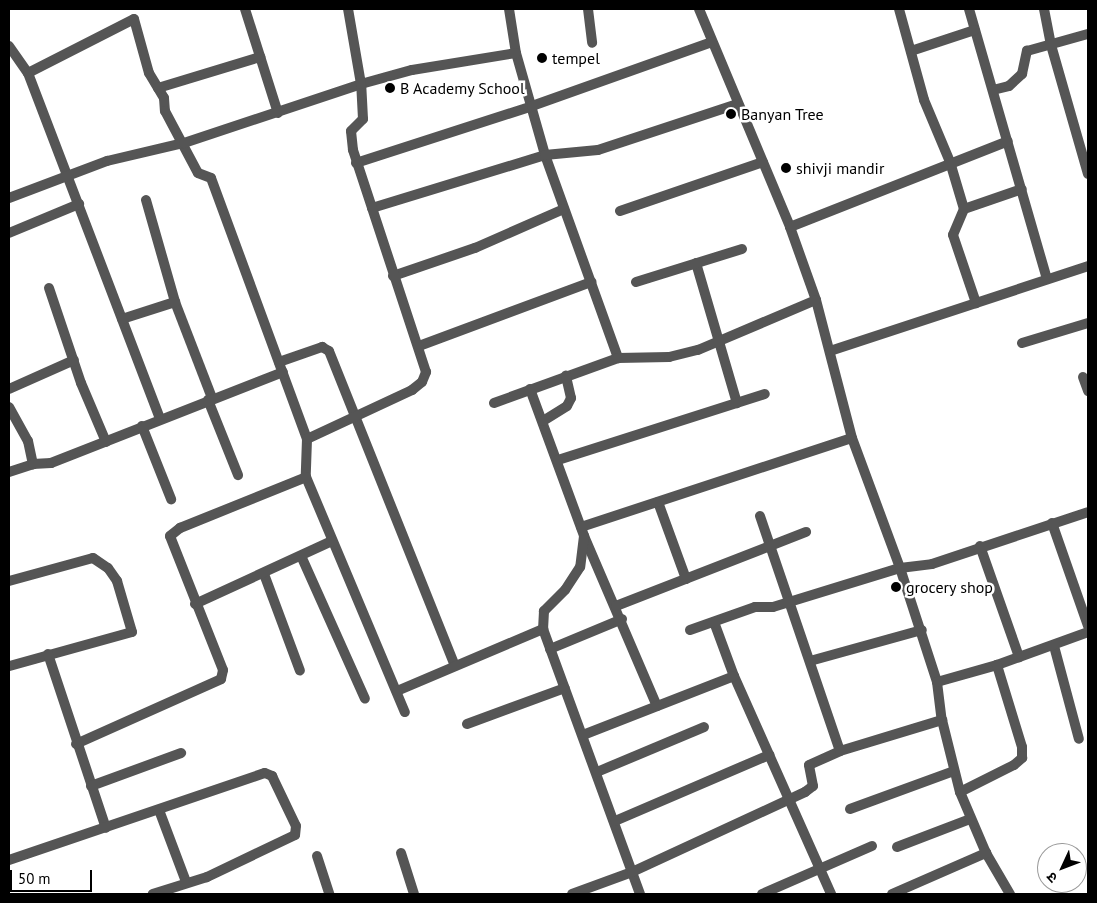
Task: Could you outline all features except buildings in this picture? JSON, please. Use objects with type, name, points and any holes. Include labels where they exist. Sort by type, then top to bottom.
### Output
[{"type":"street","points":[[245,9],[278,113]]},
{"type":"street","points":[[307,439],[422,382],[426,372],[419,346],[393,276],[356,162],[351,131],[363,119],[361,84],[348,9]]},
{"type":"street","points":[[509,9],[516,52],[545,155],[618,358]]},
{"type":"street","points":[[588,9],[592,43]]},
{"type":"street","points":[[699,9],[737,104],[790,227],[816,300],[852,438],[922,630],[937,682],[942,720],[960,792],[986,853],[1010,894]]},
{"type":"street","points":[[898,9],[924,100],[950,162],[964,209],[953,235],[976,303]]},
{"type":"street","points":[[969,9],[1047,279]]},
{"type":"street","points":[[1044,9],[1051,45],[1086,155],[1088,174]]},
{"type":"street","points":[[28,72],[134,19],[149,73],[158,88],[165,110],[184,142],[198,173],[211,178],[307,439],[306,478],[405,712]]},
{"type":"street","points":[[911,51],[975,30]]},
{"type":"street","points":[[993,90],[1009,86],[1022,74],[1027,51],[1088,34]]},
{"type":"street","points":[[356,162],[532,106],[712,42]]},
{"type":"street","points":[[9,49],[28,72],[160,419]]},
{"type":"street","points":[[9,198],[68,175],[278,113],[361,84],[412,70],[516,52]]},
{"type":"street","points":[[158,88],[260,57]]},
{"type":"street","points":[[372,208],[545,155],[598,150],[737,104]]},
{"type":"street","points":[[790,227],[950,162],[1008,141]]},
{"type":"street","points":[[620,211],[762,162]]},
{"type":"street","points":[[964,209],[1022,189]]},
{"type":"street","points":[[146,200],[175,302],[238,475]]},
{"type":"street","points":[[9,233],[79,204]]},
{"type":"street","points":[[393,276],[475,248],[564,209]]},
{"type":"street","points":[[636,282],[742,249]]},
{"type":"street","points":[[696,263],[737,403]]},
{"type":"street","points":[[830,351],[1088,266]]},
{"type":"street","points":[[419,346],[591,282]]},
{"type":"street","points":[[49,288],[74,360],[106,442]]},
{"type":"street","points":[[494,403],[618,358],[669,357],[698,350],[719,338],[816,300]]},
{"type":"street","points":[[122,318],[175,302]]},
{"type":"street","points":[[1022,343],[1088,323]]},
{"type":"street","points":[[9,472],[33,464],[51,463],[106,442],[326,348],[455,666]]},
{"type":"street","points":[[9,389],[74,360]]},
{"type":"street","points":[[543,420],[567,406],[571,398],[566,376]]},
{"type":"street","points":[[1083,377],[1088,391]]},
{"type":"street","points":[[530,389],[558,460],[583,532],[622,619],[657,706]]},
{"type":"street","points":[[558,460],[765,394]]},
{"type":"street","points":[[9,407],[28,441],[33,464]]},
{"type":"street","points":[[142,426],[172,499]]},
{"type":"street","points":[[583,532],[658,502],[852,438]]},
{"type":"street","points":[[76,744],[221,678],[223,670],[195,604],[170,536],[180,528],[306,478]]},
{"type":"street","points":[[658,502],[686,579]]},
{"type":"street","points":[[690,630],[755,607],[773,607],[900,568],[932,564],[980,546],[1088,512]]},
{"type":"street","points":[[760,516],[840,751]]},
{"type":"street","points":[[1052,523],[1088,626]]},
{"type":"street","points":[[583,532],[580,567],[565,590],[544,611],[543,629],[615,821],[640,894]]},
{"type":"street","points":[[616,606],[806,532]]},
{"type":"street","points":[[195,604],[302,558],[332,541]]},
{"type":"street","points":[[980,546],[1019,657]]},
{"type":"street","points":[[9,581],[93,558],[108,568],[117,581],[132,632],[9,666]]},
{"type":"street","points":[[302,558],[364,700]]},
{"type":"street","points":[[264,574],[300,670]]},
{"type":"street","points":[[550,649],[622,619]]},
{"type":"street","points":[[714,622],[734,676],[831,894]]},
{"type":"street","points":[[397,691],[543,629]]},
{"type":"street","points":[[810,662],[922,630]]},
{"type":"street","points":[[937,682],[997,665],[1054,646],[1088,632]]},
{"type":"street","points":[[1054,646],[1079,739]]},
{"type":"street","points":[[48,654],[76,744],[106,828]]},
{"type":"street","points":[[960,792],[1014,765],[1022,758],[1022,747],[997,665]]},
{"type":"street","points":[[583,735],[734,676]]},
{"type":"street","points":[[467,724],[565,688]]},
{"type":"street","points":[[572,894],[632,872],[813,786],[809,765],[840,751],[942,720]]},
{"type":"street","points":[[597,772],[704,727]]},
{"type":"street","points":[[91,786],[181,753]]},
{"type":"street","points":[[615,821],[769,755]]},
{"type":"street","points":[[850,809],[954,771]]},
{"type":"street","points":[[9,860],[265,772],[272,776],[296,826],[295,835],[207,877],[152,894]]},
{"type":"street","points":[[159,810],[186,882]]},
{"type":"street","points":[[897,847],[970,819]]},
{"type":"street","points":[[762,894],[872,846]]},
{"type":"street","points":[[401,853],[414,894]]},
{"type":"street","points":[[892,894],[986,853]]},
{"type":"street","points":[[317,856],[329,894]]},
{"type":"place","name":"tempel","points":[[542,58]]},
{"type":"place","name":"B Academy School","points":[[390,88]]},
{"type":"place","name":"Banyan Tree","points":[[731,114]]},
{"type":"place","name":"shivji mandir","points":[[786,168]]},
{"type":"place","name":"grocery shop","points":[[896,587]]}]
